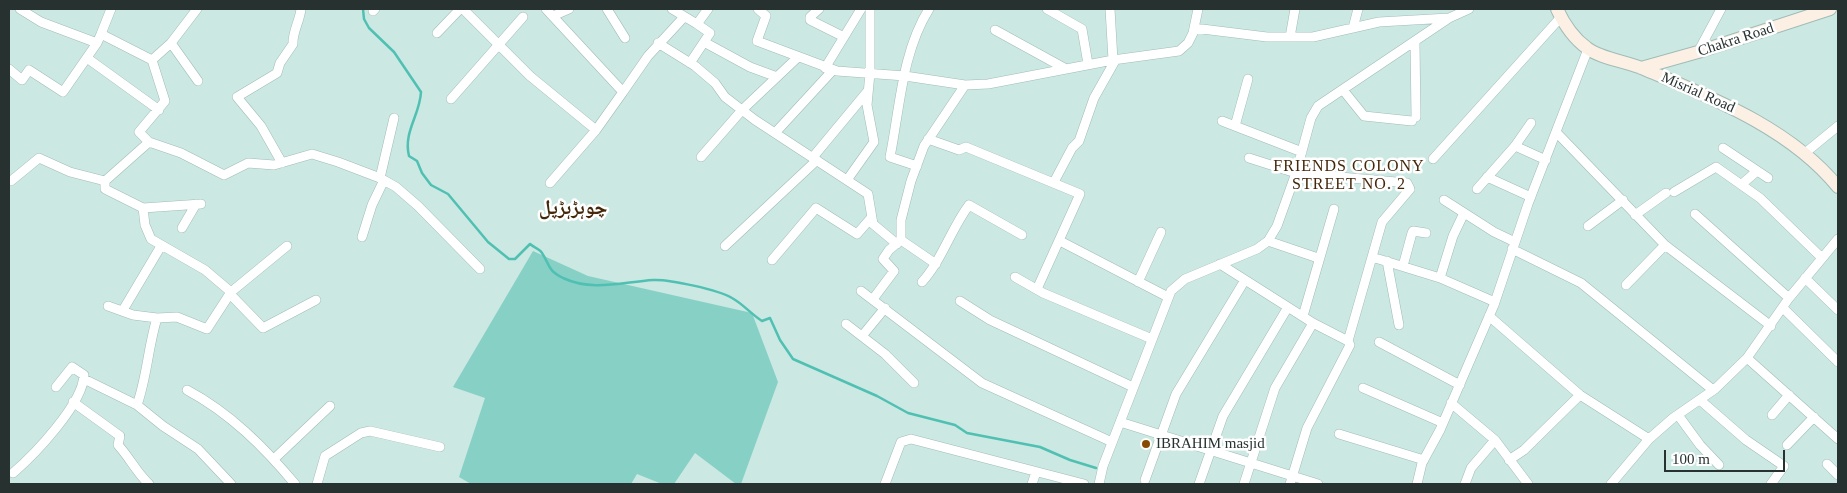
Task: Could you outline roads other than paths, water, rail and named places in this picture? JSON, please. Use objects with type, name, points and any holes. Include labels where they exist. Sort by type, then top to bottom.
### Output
[{"type":"main road","name":"Chakra Road","points":[[1641,68],[1698,52],[1830,9]]},
{"type":"main road","name":"Misrial Road","points":[[1559,13],[1566,27],[1588,49],[1641,68],[1742,113],[1805,153],[1838,187]]},
{"type":"street","points":[[20,9],[41,22],[97,43]]},
{"type":"street","points":[[9,69],[22,80],[29,70],[63,92],[97,43],[112,9]]},
{"type":"street","points":[[152,60],[171,43],[197,9]]},
{"type":"street","points":[[282,163],[261,126],[237,97],[276,73],[280,62],[293,44],[292,38],[298,24],[301,9]]},
{"type":"street","points":[[436,33],[460,9],[530,76],[596,130]]},
{"type":"street","points":[[546,9],[623,92]]},
{"type":"street","points":[[553,16],[569,9]]},
{"type":"street","points":[[607,9],[625,38]]},
{"type":"street","points":[[672,9],[710,33],[690,63]]},
{"type":"street","points":[[697,24],[708,9]]},
{"type":"street","points":[[758,9],[766,16],[756,41],[797,58],[829,69],[905,76],[965,85],[988,84],[1115,59],[1179,51],[1188,42],[1194,28],[1198,9]]},
{"type":"street","points":[[819,9],[810,17],[810,20],[844,37]]},
{"type":"street","points":[[775,133],[829,69],[844,37],[861,9]]},
{"type":"street","points":[[847,180],[874,142],[867,92],[870,73],[870,9]]},
{"type":"street","points":[[917,166],[890,157],[905,76],[917,28],[929,9]]},
{"type":"street","points":[[1047,9],[1082,30],[1088,64]]},
{"type":"street","points":[[1054,182],[1072,148],[1079,140],[1094,98],[1115,59],[1110,9]]},
{"type":"street","points":[[1290,37],[1295,9]]},
{"type":"street","points":[[1353,28],[1358,9]]},
{"type":"street","points":[[1099,484],[1112,442],[1171,291],[1185,279],[1257,248],[1268,241],[1276,226],[1296,173],[1311,118],[1318,106],[1416,42],[1449,18],[1469,9]]},
{"type":"street","points":[[1698,52],[1722,9]]},
{"type":"street","points":[[1433,159],[1559,13]]},
{"type":"street","points":[[451,100],[523,17]]},
{"type":"street","points":[[550,184],[596,130],[658,43],[684,17]]},
{"type":"street","points":[[1194,28],[1267,37],[1313,37],[1379,22],[1449,18]]},
{"type":"street","points":[[995,30],[1066,69]]},
{"type":"street","points":[[101,34],[152,60],[165,101],[140,132],[149,142],[181,153],[224,175],[248,164],[274,165],[312,154],[382,179],[418,206],[480,268]]},
{"type":"street","points":[[704,42],[750,67],[777,77]]},
{"type":"street","points":[[1343,90],[1364,116],[1414,119],[1416,42]]},
{"type":"street","points":[[171,43],[198,81]]},
{"type":"street","points":[[658,43],[690,63],[715,83],[725,97],[742,110],[870,197],[871,218],[877,229],[936,264]]},
{"type":"street","points":[[1416,484],[1424,460],[1452,403],[1495,302],[1531,197],[1588,49]]},
{"type":"street","points":[[87,58],[159,110]]},
{"type":"street","points":[[701,158],[742,110],[797,58]]},
{"type":"street","points":[[1234,126],[1248,79]]},
{"type":"street","points":[[873,300],[894,271],[883,259],[889,250],[899,242],[901,220],[917,166],[928,139],[965,85]]},
{"type":"street","points":[[725,246],[815,158],[867,92]]},
{"type":"street","points":[[362,237],[382,179],[394,118]]},
{"type":"street","points":[[1222,121],[1302,152]]},
{"type":"street","points":[[1477,189],[1531,123]]},
{"type":"street","points":[[1805,153],[1838,126]]},
{"type":"street","points":[[1557,133],[1665,245],[1771,326]]},
{"type":"street","points":[[928,139],[959,150],[966,148],[1054,182],[1080,195],[1037,289]]},
{"type":"street","points":[[105,181],[149,142]]},
{"type":"street","points":[[1514,146],[1546,160]]},
{"type":"street","points":[[1723,148],[1768,178]]},
{"type":"street","points":[[12,181],[39,158],[70,172],[105,181]]},
{"type":"street","points":[[1249,158],[1296,173],[1407,183],[1410,189],[1382,222],[1348,341],[1350,345],[1348,352],[1307,428],[1292,480]]},
{"type":"street","points":[[1636,214],[1716,167],[1760,198],[1822,258]]},
{"type":"street","points":[[1742,184],[1757,171]]},
{"type":"street","points":[[1487,177],[1531,197]]},
{"type":"street","points":[[105,181],[106,189],[143,208],[199,204],[182,228]]},
{"type":"street","points":[[1444,200],[1513,246],[1582,283],[1713,390]]},
{"type":"street","points":[[1588,226],[1623,200]]},
{"type":"street","points":[[922,282],[936,264],[969,205],[1022,235]]},
{"type":"street","points":[[143,208],[145,225],[150,239],[204,270],[230,293],[263,328],[316,300]]},
{"type":"street","points":[[772,260],[816,208],[857,234],[871,218]]},
{"type":"street","points":[[1303,316],[1318,258],[1334,209]]},
{"type":"street","points":[[1440,278],[1453,236],[1464,213]]},
{"type":"street","points":[[1695,214],[1789,298]]},
{"type":"street","points":[[1403,266],[1413,231],[1426,233]]},
{"type":"street","points":[[1138,282],[1161,232]]},
{"type":"street","points":[[1617,482],[1649,440],[1678,415],[1713,390],[1746,358],[1771,326],[1789,298],[1838,239]]},
{"type":"street","points":[[1060,241],[1168,297]]},
{"type":"street","points":[[1268,241],[1318,258]]},
{"type":"street","points":[[1626,285],[1665,245]]},
{"type":"street","points":[[123,310],[161,246]]},
{"type":"street","points":[[108,306],[133,315],[157,318],[177,317],[207,329],[230,293],[287,246]]},
{"type":"street","points":[[1372,257],[1440,278],[1495,302]]},
{"type":"street","points":[[1387,261],[1400,325]]},
{"type":"street","points":[[1220,264],[1288,307],[1348,341]]},
{"type":"street","points":[[1015,277],[1037,289],[1152,338]]},
{"type":"street","points":[[1805,278],[1838,310]]},
{"type":"street","points":[[1145,480],[1181,385],[1245,280]]},
{"type":"street","points":[[861,291],[982,383],[1112,442]]},
{"type":"street","points":[[960,302],[990,320],[1133,387]]},
{"type":"street","points":[[1199,484],[1224,416],[1288,307]]},
{"type":"street","points":[[862,336],[885,308]]},
{"type":"street","points":[[1783,308],[1838,362]]},
{"type":"street","points":[[1489,316],[1580,395],[1649,440]]},
{"type":"street","points":[[138,405],[144,386],[157,318]]},
{"type":"street","points":[[1244,484],[1275,388],[1313,322]]},
{"type":"street","points":[[846,324],[914,383]]},
{"type":"street","points":[[1379,342],[1460,385]]},
{"type":"street","points":[[1746,358],[1838,438]]},
{"type":"street","points":[[13,473],[44,445],[73,402],[84,380],[82,372],[72,367],[56,388]]},
{"type":"street","points":[[84,380],[138,405],[163,426],[198,449],[231,484]]},
{"type":"street","points":[[1362,388],[1443,423]]},
{"type":"street","points":[[187,390],[212,404],[274,459],[295,484]]},
{"type":"street","points":[[1509,460],[1524,450],[1580,395]]},
{"type":"street","points":[[1772,414],[1789,395]]},
{"type":"street","points":[[1700,400],[1746,440],[1784,466],[1771,484]]},
{"type":"street","points":[[73,402],[120,436],[118,445],[130,457],[134,468],[149,484]]},
{"type":"street","points":[[1452,403],[1495,440],[1528,484]]},
{"type":"street","points":[[274,459],[330,406]]},
{"type":"street","points":[[1678,415],[1700,446],[1719,465]]},
{"type":"street","points":[[1788,444],[1814,417]]},
{"type":"street","points":[[1120,422],[1250,464],[1292,480],[1318,484]]},
{"type":"street","points":[[317,484],[325,456],[328,452],[361,433],[370,431],[440,447]]},
{"type":"street","points":[[1339,434],[1424,460]]},
{"type":"street","points":[[885,484],[901,442],[911,439],[1084,484]]},
{"type":"street","points":[[1465,484],[1471,468],[1495,440]]},
{"type":"street","points":[[1827,464],[1838,474]]},
{"type":"street","points":[[1032,484],[1036,472]]},
{"type":"waterway","points":[[363,9],[364,19],[369,28],[394,52],[421,92],[408,139],[409,156],[417,161],[422,173],[431,185],[448,194],[488,242],[509,259],[515,259],[530,244],[541,252],[554,272],[574,282],[608,285],[660,280],[694,286],[726,295],[736,300],[762,321],[770,318],[780,340],[793,359],[877,396],[908,413],[955,425],[967,433],[1040,447],[1070,460],[1096,468]]},
{"type":"place","name":"IBRAHIM masjid","points":[[1146,444]]},
{"type":"district","name":"FRIENDS COLONY STREET NO. 2","points":[[1349,176]]},
{"type":"district","name":"چوہڑہڑپل","points":[[573,209]]}]
